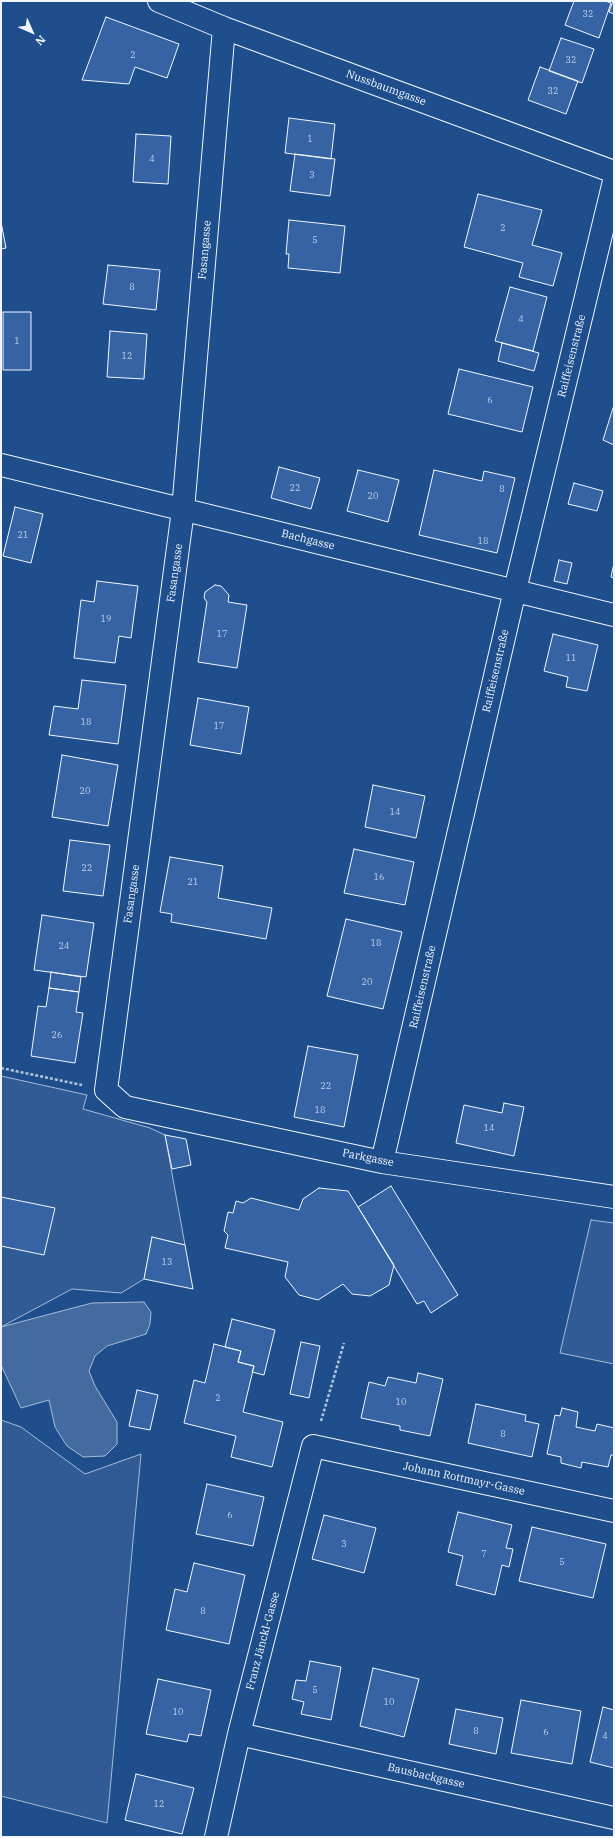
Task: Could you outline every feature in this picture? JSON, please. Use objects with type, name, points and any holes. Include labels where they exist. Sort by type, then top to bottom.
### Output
[{"type":"street","name":"Nussbaumgasse","points":[[159,1],[224,28],[614,172]]},
{"type":"street","name":"Fasangasse","points":[[106,1090],[183,510],[224,28]]},
{"type":"street","name":"Raiffeisenstraße","points":[[382,1162],[515,590],[614,181]]},
{"type":"street","name":"Bachgasse","points":[[1,465],[614,615]]},
{"type":"street","name":"Parkgasse","points":[[106,1090],[124,1107],[382,1162],[614,1197]]},
{"type":"street","name":"Johann Rottmayr-Gasse","points":[[313,1446],[614,1511]]},
{"type":"street","name":"Franz Jänckl-Gasse","points":[[216,1837],[239,1734],[313,1446]]},
{"type":"street","name":"Bausbackgasse","points":[[239,1734],[614,1818]]},
{"type":"path","points":[[1,1068],[106,1090]]},
{"type":"path","points":[[313,1446],[344,1343]]},
{"type":"shaded area","points":[[1,1076],[87,1095],[83,1109],[150,1128],[165,1135],[185,1245],[152,1237],[144,1279],[121,1293],[72,1289],[1,1327]]},
{"type":"shaded area","points":[[591,1220],[614,1223],[614,1364],[560,1353]]},
{"type":"shaded area","points":[[144,1302],[151,1312],[150,1324],[146,1334],[107,1346],[95,1356],[89,1371],[95,1386],[117,1422],[117,1444],[105,1456],[83,1457],[67,1446],[55,1427],[49,1400],[21,1408],[1,1365],[1,1327],[92,1303]]},
{"type":"shaded area","points":[[1,1420],[21,1427],[85,1474],[141,1454],[107,1823],[1,1796]]},
{"type":"building","points":[[574,1],[605,1],[611,3],[599,38],[565,25]]},
{"type":"building","points":[[614,1],[614,14],[609,12]]},
{"type":"building","points":[[106,17],[179,44],[167,78],[135,67],[129,84],[82,80]]},
{"type":"building","points":[[561,38],[594,49],[582,83],[549,71]]},
{"type":"building","points":[[540,67],[578,81],[566,114],[528,100]]},
{"type":"building","points":[[289,118],[335,124],[331,159],[285,153]]},
{"type":"building","points":[[136,134],[171,136],[168,184],[133,182]]},
{"type":"building","points":[[295,154],[335,159],[330,196],[290,191]]},
{"type":"building","points":[[478,194],[542,210],[532,245],[562,253],[553,286],[519,277],[523,263],[464,247]]},
{"type":"building","points":[[289,220],[345,226],[340,273],[288,268],[289,254],[286,254]]},
{"type":"building","points":[[1,222],[6,248],[1,249]]},
{"type":"building","points":[[108,265],[160,270],[156,310],[103,304]]},
{"type":"building","points":[[510,287],[547,297],[533,351],[495,341]]},
{"type":"building","points":[[3,312],[31,312],[31,370],[3,370]]},
{"type":"building","points":[[110,331],[147,334],[144,379],[107,377]]},
{"type":"building","points":[[502,343],[539,353],[534,371],[498,361]]},
{"type":"building","points":[[459,369],[533,387],[522,432],[448,414]]},
{"type":"building","points":[[614,408],[614,445],[603,440]]},
{"type":"building","points":[[279,467],[320,478],[311,509],[271,498]]},
{"type":"building","points":[[358,470],[399,480],[388,522],[347,511]]},
{"type":"building","points":[[434,470],[482,481],[484,471],[515,478],[497,553],[419,535]]},
{"type":"building","points":[[574,483],[603,491],[597,511],[568,504]]},
{"type":"building","points":[[15,507],[43,514],[31,563],[3,556]]},
{"type":"building","points":[[559,560],[572,563],[567,584],[554,581]]},
{"type":"building","points":[[614,563],[614,578],[611,577]]},
{"type":"building","points":[[97,581],[138,586],[131,638],[119,636],[115,663],[74,658],[81,600],[94,602]]},
{"type":"building","points":[[215,585],[221,586],[229,595],[228,602],[247,605],[237,668],[198,662],[207,602],[204,598],[205,592]]},
{"type":"building","points":[[553,634],[598,645],[587,691],[566,687],[568,677],[544,671]]},
{"type":"building","points":[[82,680],[126,685],[118,744],[49,735],[54,706],[78,709]]},
{"type":"building","points":[[198,698],[249,707],[241,754],[190,745]]},
{"type":"building","points":[[62,755],[118,765],[108,826],[52,817]]},
{"type":"building","points":[[373,785],[425,796],[416,838],[365,827]]},
{"type":"building","points":[[70,840],[110,845],[103,896],[63,891]]},
{"type":"building","points":[[354,849],[414,862],[405,905],[344,893]]},
{"type":"building","points":[[170,857],[223,866],[218,898],[272,908],[266,939],[171,922],[172,914],[160,912]]},
{"type":"building","points":[[42,915],[94,923],[86,977],[34,970]]},
{"type":"building","points":[[346,919],[402,932],[383,1009],[327,996]]},
{"type":"building","points":[[51,972],[81,977],[79,992],[49,988]]},
{"type":"building","points":[[49,988],[79,992],[76,1012],[83,1013],[75,1063],[31,1056],[38,1006],[46,1007]]},
{"type":"building","points":[[308,1046],[358,1055],[344,1127],[294,1117]]},
{"type":"building","points":[[504,1103],[524,1107],[514,1156],[456,1143],[464,1105],[502,1113]]},
{"type":"building","points":[[165,1135],[186,1139],[191,1165],[172,1169]]},
{"type":"building","points":[[391,1186],[458,1295],[431,1313],[424,1301],[417,1304],[358,1207]]},
{"type":"building","points":[[319,1188],[348,1191],[394,1265],[389,1285],[370,1296],[352,1294],[343,1284],[318,1300],[299,1295],[285,1277],[288,1262],[225,1248],[228,1235],[224,1231],[228,1212],[233,1213],[236,1201],[243,1203],[251,1198],[299,1210],[303,1199]]},
{"type":"building","points":[[1,1197],[55,1208],[44,1255],[1,1246]]},
{"type":"building","points":[[152,1237],[185,1245],[193,1289],[144,1279]]},
{"type":"building","points":[[232,1319],[275,1330],[264,1375],[252,1372],[254,1366],[238,1362],[241,1351],[225,1347]]},
{"type":"building","points":[[301,1342],[320,1346],[309,1398],[290,1394]]},
{"type":"building","points":[[214,1344],[241,1351],[238,1362],[254,1366],[243,1412],[283,1422],[272,1467],[231,1457],[236,1436],[184,1423],[194,1380],[205,1383]]},
{"type":"building","points":[[418,1373],[443,1379],[430,1436],[400,1430],[400,1426],[361,1418],[369,1382],[385,1386],[388,1377],[416,1383]]},
{"type":"building","points":[[137,1390],[158,1395],[150,1430],[129,1426]]},
{"type":"building","points":[[476,1404],[526,1415],[525,1421],[539,1424],[532,1457],[468,1443]]},
{"type":"building","points":[[562,1408],[578,1412],[576,1427],[595,1431],[597,1424],[614,1428],[614,1455],[611,1455],[608,1467],[582,1462],[581,1468],[561,1463],[561,1457],[547,1454],[555,1415],[560,1416]]},
{"type":"building","points":[[207,1484],[264,1497],[253,1546],[196,1534]]},
{"type":"building","points":[[458,1512],[512,1525],[506,1548],[513,1549],[509,1567],[502,1565],[495,1595],[456,1585],[463,1556],[448,1552]]},
{"type":"building","points":[[324,1515],[376,1528],[364,1573],[312,1559]]},
{"type":"building","points":[[532,1527],[606,1544],[593,1598],[519,1581]]},
{"type":"building","points":[[194,1563],[245,1575],[229,1644],[166,1630],[175,1589],[187,1592]]},
{"type":"building","points":[[310,1661],[341,1667],[331,1720],[301,1714],[304,1702],[292,1699],[296,1680],[306,1681]]},
{"type":"building","points":[[373,1668],[419,1679],[404,1737],[360,1726]]},
{"type":"building","points":[[158,1679],[211,1690],[201,1736],[189,1734],[187,1742],[146,1734]]},
{"type":"building","points":[[521,1700],[581,1711],[572,1764],[511,1753]]},
{"type":"building","points":[[603,1707],[614,1710],[614,1768],[590,1762]]},
{"type":"building","points":[[456,1709],[503,1718],[496,1754],[449,1744]]},
{"type":"building","points":[[136,1774],[194,1788],[182,1834],[125,1820]]}]
